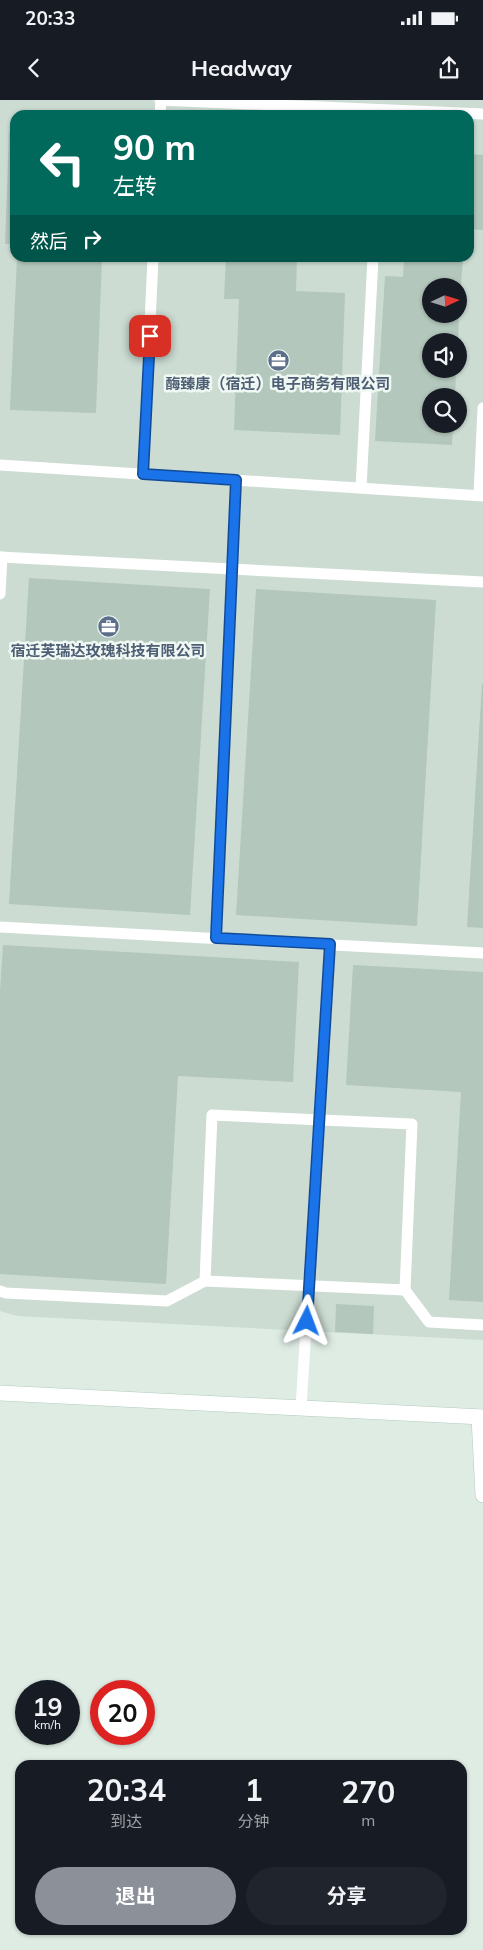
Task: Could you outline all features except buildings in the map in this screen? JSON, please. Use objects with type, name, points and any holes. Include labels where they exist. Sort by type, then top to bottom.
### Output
[{"type":"street","points":[[0,1393],[481,1417],[483,1495]]},
{"type":"lane","points":[[160,100],[343,110]]},
{"type":"lane","points":[[143,474],[154,262]]},
{"type":"lane","points":[[360,488],[372,262]]},
{"type":"lane","points":[[0,465],[481,495],[483,408]]},
{"type":"lane","points":[[216,938],[236,480]]},
{"type":"lane","points":[[0,594],[1,557],[483,582]]},
{"type":"lane","points":[[0,927],[483,953]]},
{"type":"lane","points":[[302,1408],[330,944]]},
{"type":"lane","points":[[205,1281],[212,1115],[412,1124],[405,1290],[429,1322],[483,1325]]},
{"type":"lane","points":[[0,1291],[6,1293],[167,1301],[205,1281],[405,1290]]},
{"type":"shaded area","points":[[0,100],[483,100],[483,1340],[17,1316],[0,1311]]},
{"type":"place","name":"酶臻康（宿迁）电子商务有限公司","points":[[278,360]]},
{"type":"place","name":"宿迁芙瑞达玫瑰科技有限公司","points":[[108,627]]},
{"type":"route","points":[[150,336],[143,474],[236,480],[216,938],[330,944],[307,1321]]}]
